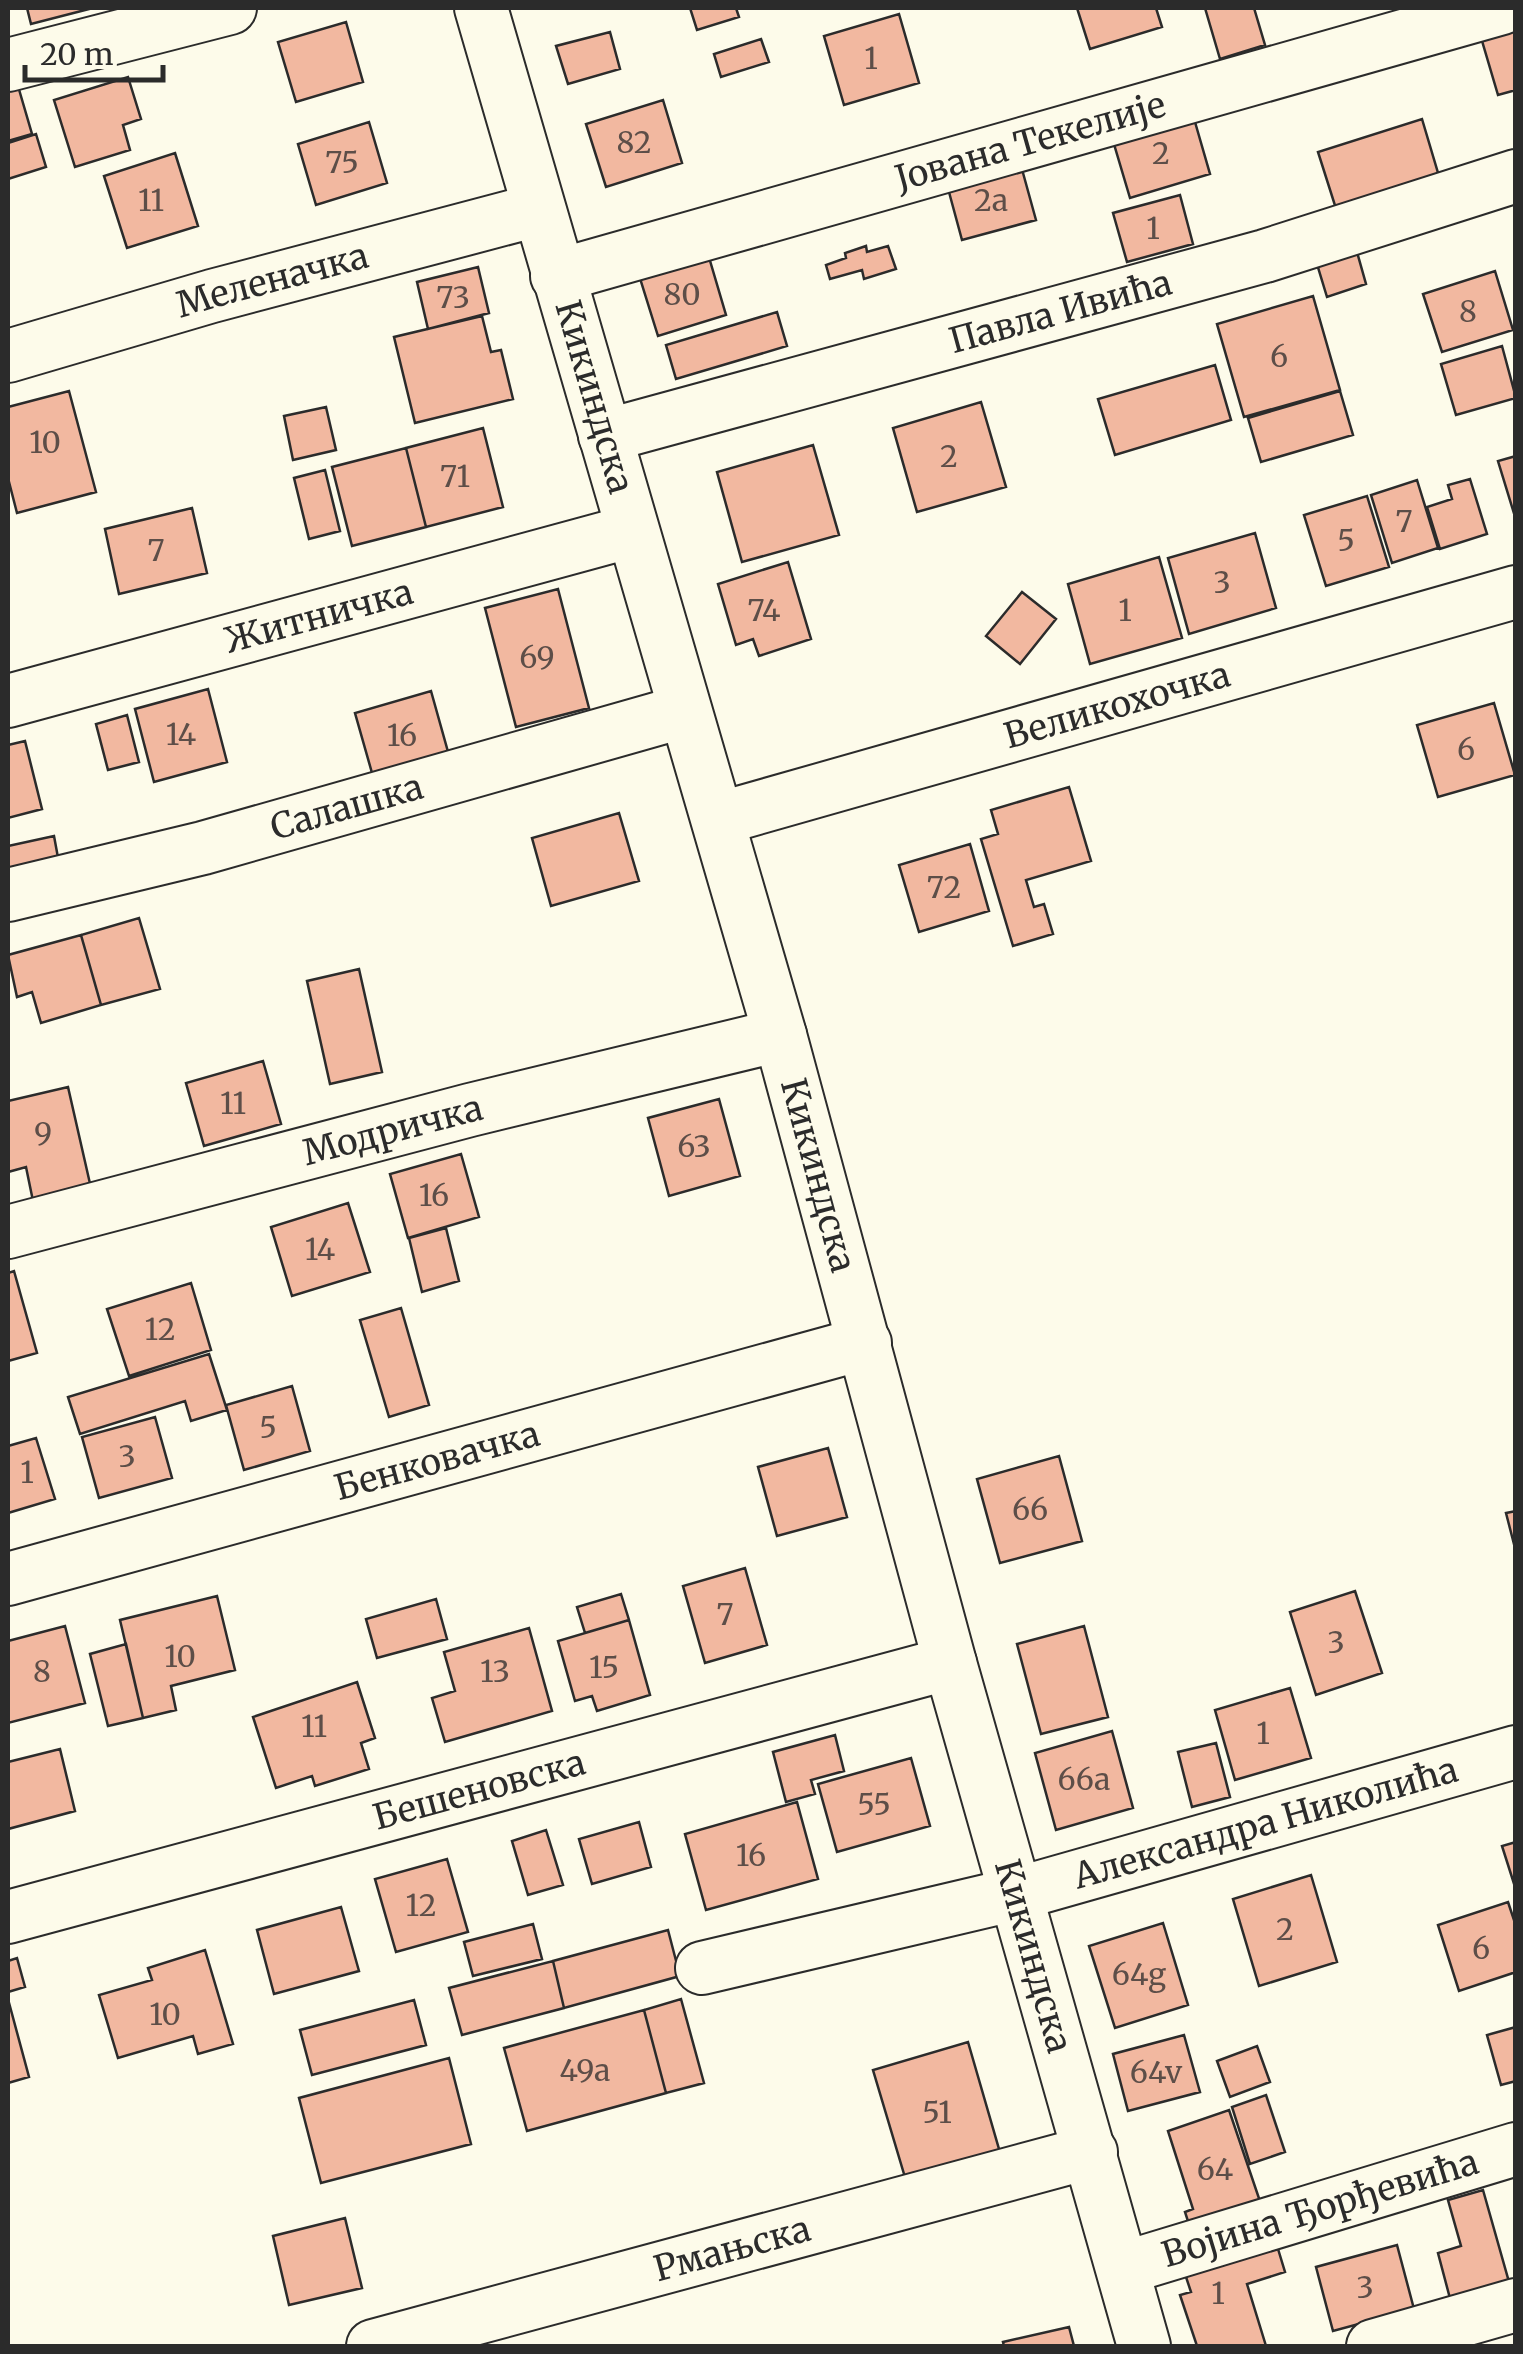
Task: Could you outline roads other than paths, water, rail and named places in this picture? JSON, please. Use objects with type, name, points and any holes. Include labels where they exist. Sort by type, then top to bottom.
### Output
[{"type":"street","points":[[8,64],[230,8]]},
{"type":"street","name":"Кикиндска","points":[[481,8],[780,1035],[950,1663],[1144,2346]]},
{"type":"street","name":"Јована Текелије","points":[[558,276],[1502,8]]},
{"type":"street","name":"Павла Ивића","points":[[606,436],[1266,256],[1516,176]]},
{"type":"street","name":"Меленачка","points":[[8,356],[212,296],[538,210]]},
{"type":"street","name":"Житничка","points":[[8,701],[632,531]]},
{"type":"street","name":"Великохочка","points":[[718,818],[1516,592]]},
{"type":"street","name":"Салашка","points":[[8,895],[203,848],[685,711]]},
{"type":"street","name":"Модричка","points":[[8,1232],[470,1110],[780,1035]]},
{"type":"street","name":"Бенковачка","points":[[8,1579],[865,1342]]},
{"type":"street","name":"Бешеновска","points":[[8,1917],[950,1663]]},
{"type":"street","name":"Александра Николића","points":[[702,1968],[1016,1894],[1516,1752]]},
{"type":"street","name":"Војина Ђорђевића","points":[[1124,2268],[1516,2149]]},
{"type":"street","name":"Рмањска","points":[[374,2346],[1091,2152]]},
{"type":"street","points":[[1373,2346],[1516,2305]]}]
